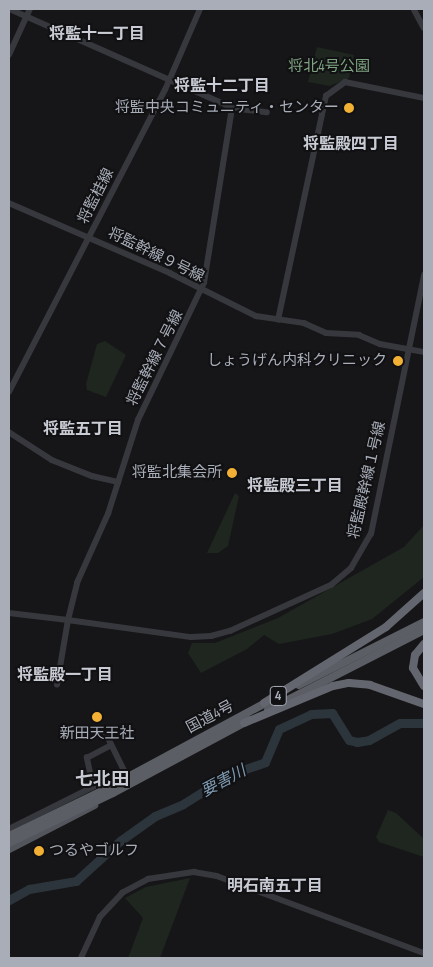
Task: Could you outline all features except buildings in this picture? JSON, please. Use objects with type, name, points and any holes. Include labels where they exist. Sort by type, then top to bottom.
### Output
[{"type":"highway","points":[[264,703],[386,627],[424,593]]},
{"type":"highway","name":"国道4号","points":[[9,843],[113,793],[129,780],[264,703],[424,622]]},
{"type":"highway","name":"国道4号","points":[[9,836],[129,780],[244,723],[424,630]]},
{"type":"highway","points":[[424,644],[415,655],[413,668],[424,686]]},
{"type":"highway","points":[[244,723],[333,686],[349,683],[370,685],[424,704]]},
{"type":"main road","points":[[9,849],[78,816],[113,793]]},
{"type":"street","points":[[9,9],[168,82],[232,108],[267,112]]},
{"type":"street","points":[[9,55],[30,9]]},
{"type":"street","name":"将監桂線","points":[[9,392],[168,82],[200,9]]},
{"type":"street","points":[[414,9],[424,28]]},
{"type":"street","points":[[278,320],[326,96],[345,82],[424,98]]},
{"type":"street","name":"将監幹線７号線","points":[[57,685],[68,620],[77,582],[104,524],[138,420],[202,291],[232,108]]},
{"type":"street","name":"将監幹線９号線","points":[[9,203],[90,236],[256,316],[304,323],[326,333],[359,335],[380,344],[424,352]]},
{"type":"street","name":"将監殿幹線１号線","points":[[68,620],[191,637],[211,636],[230,631],[331,585],[351,568],[371,534],[424,275]]},
{"type":"street","points":[[9,432],[52,460],[92,476],[118,482]]},
{"type":"street","points":[[9,613],[68,620]]},
{"type":"street","points":[[106,733],[129,780]]},
{"type":"street","points":[[9,829],[93,787],[88,758],[111,745]]},
{"type":"street","points":[[81,958],[100,917],[122,893],[148,879],[194,872],[217,876],[424,953]]},
{"type":"green space","name":"将北4号公園","points":[[317,47],[354,55],[349,78],[330,86],[308,82]]},
{"type":"green space","points":[[105,341],[126,355],[106,397],[87,390],[86,384],[97,344]]},
{"type":"green space","points":[[235,493],[239,496],[228,546],[218,553],[207,553]]},
{"type":"green space","points":[[424,525],[424,577],[372,619],[332,634],[279,644],[264,635],[247,649],[201,673],[188,653],[192,643],[215,643],[278,618],[404,547]]},
{"type":"green space","points":[[388,810],[396,813],[424,839],[424,857],[379,842],[376,837]]},
{"type":"green space","points":[[190,878],[160,958],[128,958],[143,918],[125,898],[146,887]]},
{"type":"waterway","name":"要害川","points":[[9,900],[29,889],[76,881],[120,841],[155,816],[183,804],[231,774],[265,762],[279,729],[311,714],[332,713],[349,740],[357,742],[369,740],[400,723],[424,723]]},
{"type":"place","name":"将監中央コミュニティ・センター","points":[[349,108]]},
{"type":"place","name":"しょうげん内科クリニック","points":[[398,361]]},
{"type":"place","name":"将監北集会所","points":[[232,473]]},
{"type":"place","name":"新田天王社","points":[[97,717]]},
{"type":"place","name":"つるやゴルフ","points":[[39,851]]},
{"type":"district","name":"将監十一丁目","points":[[97,35]]},
{"type":"district","name":"将監十二丁目","points":[[222,87]]},
{"type":"district","name":"将監殿四丁目","points":[[351,145]]},
{"type":"district","name":"将監五丁目","points":[[83,430]]},
{"type":"district","name":"将監殿三丁目","points":[[295,487]]},
{"type":"district","name":"将監殿一丁目","points":[[65,676]]},
{"type":"district","name":"七北田","points":[[102,780]]},
{"type":"district","name":"明石南五丁目","points":[[275,887]]}]
